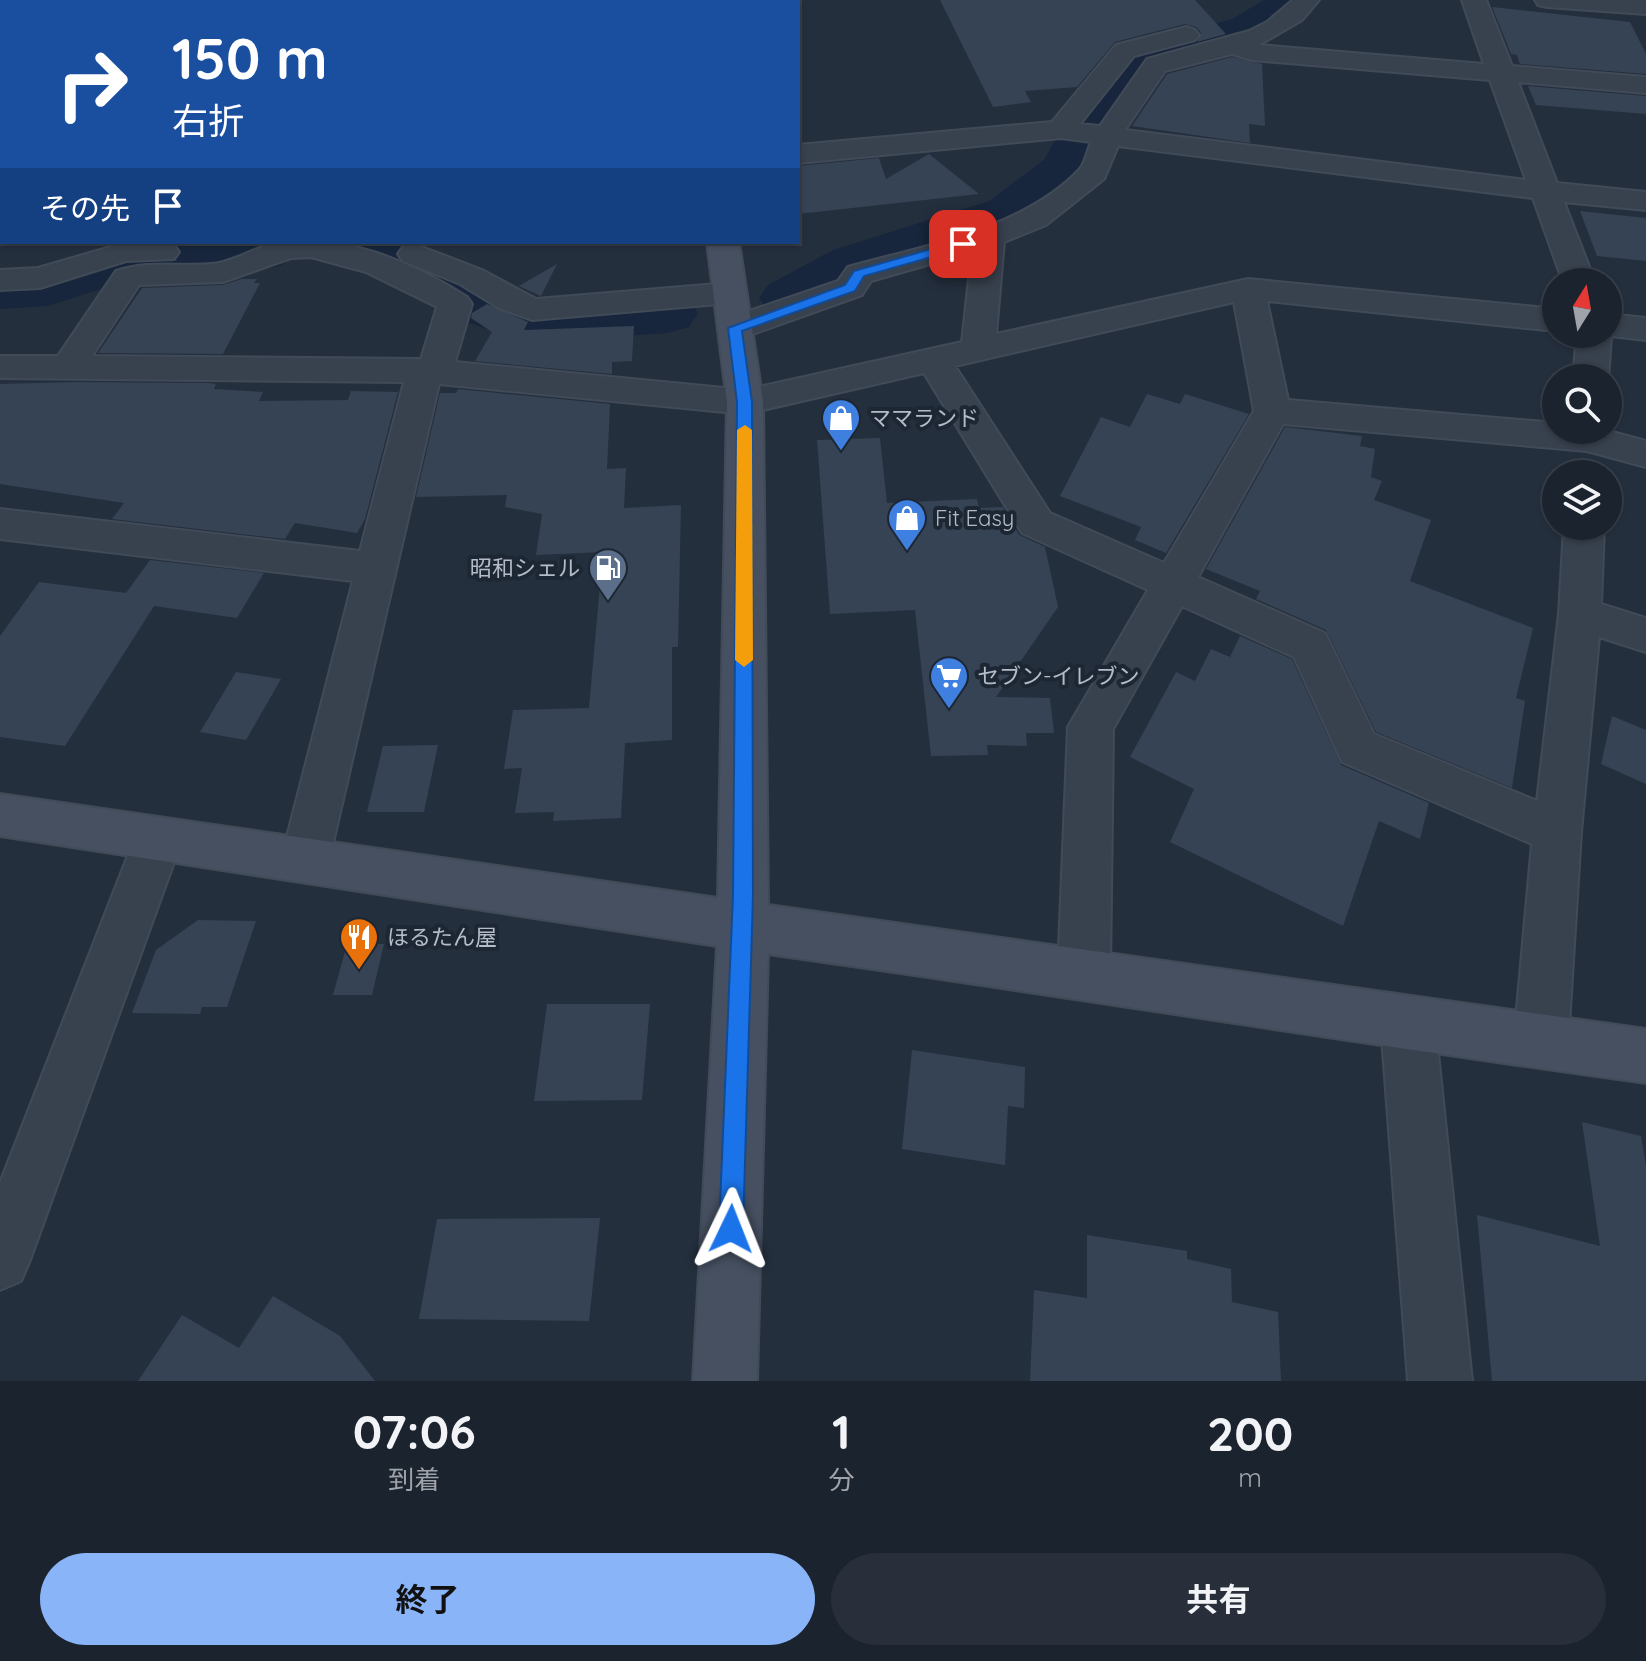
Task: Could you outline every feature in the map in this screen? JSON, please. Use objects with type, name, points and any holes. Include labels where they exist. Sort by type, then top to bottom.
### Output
[{"type":"street","points":[[390,244],[471,277],[532,310],[627,304],[732,310],[850,288],[859,274],[989,237],[1035,218],[1094,173],[1084,133],[1125,50],[1240,23],[1272,0]]},
{"type":"street","points":[[1084,133],[1156,65],[1246,43],[1298,13],[1307,0]]},
{"type":"street","points":[[1474,0],[1574,268]]},
{"type":"street","points":[[1547,0],[1646,7]]},
{"type":"street","points":[[1232,46],[1252,52],[1646,85]]},
{"type":"street","points":[[800,154],[1084,133],[1646,201]]},
{"type":"street","points":[[978,349],[989,237]]},
{"type":"street","points":[[0,280],[40,278],[124,252],[217,252],[248,244]]},
{"type":"street","points":[[723,244],[745,402],[743,926],[725,1381]]},
{"type":"street","points":[[68,367],[127,278],[139,273],[215,274],[254,264],[290,249],[309,247],[361,260],[432,288],[455,304],[430,371],[377,568],[305,860]]},
{"type":"street","points":[[1084,973],[1091,727],[1272,411],[1248,289]]},
{"type":"street","points":[[0,367],[430,371],[745,402],[1248,289],[1542,319]]},
{"type":"street","points":[[1622,326],[1646,329]]},
{"type":"street","points":[[933,359],[1036,523],[1310,645],[1358,748],[1557,832]]},
{"type":"street","points":[[1272,411],[1646,454]]},
{"type":"street","points":[[0,524],[377,568]]},
{"type":"street","points":[[1541,1041],[1557,832],[1580,614],[1583,540]]},
{"type":"street","points":[[1580,614],[1646,635]]},
{"type":"street","points":[[0,815],[743,926],[1084,973],[1408,1024],[1646,1056]]},
{"type":"street","points":[[0,1260],[158,840]]},
{"type":"street","points":[[1408,1024],[1440,1381]]},
{"type":"building","points":[[940,0],[1195,0],[1226,34],[1197,42],[1201,33],[1196,27],[1185,24],[1115,42],[1077,87],[1025,91],[1031,102],[993,107]]},
{"type":"building","points":[[1492,7],[1630,22],[1646,54],[1646,74],[1520,64],[1517,55],[1511,54]]},
{"type":"building","points":[[1232,57],[1262,64],[1265,126],[1249,124],[1250,143],[1132,126],[1167,74]]},
{"type":"building","points":[[1528,86],[1646,96],[1646,114],[1536,105]]},
{"type":"building","points":[[929,154],[979,194],[800,214],[800,166],[879,158],[886,179]]},
{"type":"building","points":[[1580,211],[1646,218],[1646,261],[1597,256]]},
{"type":"building","points":[[557,264],[541,296],[519,286]]},
{"type":"building","points":[[242,279],[257,279],[254,283],[260,283],[223,354],[98,353],[142,288],[223,285]]},
{"type":"building","points":[[487,304],[528,322],[524,330],[634,326],[632,361],[612,362],[612,374],[475,361],[492,332],[471,318],[472,313]]},
{"type":"building","points":[[208,383],[216,384],[214,389],[263,392],[259,401],[348,400],[351,391],[398,392],[365,519],[357,533],[295,523],[285,539],[112,519],[124,503],[0,484],[0,384]]},
{"type":"building","points":[[458,389],[610,404],[607,469],[626,468],[624,508],[681,505],[678,647],[672,647],[672,740],[625,743],[621,818],[553,821],[554,812],[515,813],[522,768],[504,769],[513,710],[589,708],[603,552],[536,555],[542,514],[505,507],[507,495],[416,497],[440,393],[456,393]]},
{"type":"building","points":[[1147,394],[1180,404],[1185,394],[1249,414],[1166,553],[1135,540],[1141,527],[1060,496],[1101,417],[1130,427]]},
{"type":"building","points":[[1285,427],[1362,436],[1360,446],[1375,449],[1371,477],[1382,481],[1374,500],[1431,520],[1410,581],[1533,628],[1516,698],[1525,701],[1512,788],[1376,732],[1326,630],[1256,599],[1260,591],[1206,569]]},
{"type":"building","points":[[880,438],[887,503],[977,499],[979,508],[1003,507],[1019,535],[1045,547],[1058,607],[996,697],[1050,698],[1054,733],[1026,733],[1027,746],[987,745],[988,755],[931,756],[915,610],[830,614],[817,440]]},
{"type":"building","points":[[150,560],[264,573],[237,618],[154,606],[65,746],[0,737],[0,636],[39,582],[126,593]]},
{"type":"building","points":[[1240,636],[1292,659],[1341,765],[1429,803],[1420,839],[1379,821],[1343,926],[1170,842],[1194,789],[1130,757],[1176,672],[1195,681],[1211,649],[1230,657]]},
{"type":"building","points":[[236,672],[281,679],[246,740],[200,732]]},
{"type":"building","points":[[1612,716],[1646,730],[1646,784],[1601,764]]},
{"type":"building","points":[[438,745],[424,812],[367,812],[383,746]]},
{"type":"building","points":[[198,920],[256,921],[227,1007],[202,1007],[200,1014],[132,1013],[156,950]]},
{"type":"building","points":[[347,944],[384,944],[372,995],[333,995]]},
{"type":"building","points":[[547,1004],[650,1004],[642,1100],[534,1101]]},
{"type":"building","points":[[912,1050],[1025,1067],[1024,1108],[1008,1106],[1005,1165],[902,1149]]},
{"type":"building","points":[[1582,1122],[1641,1136],[1646,1166],[1646,1381],[1492,1381],[1477,1215],[1600,1246]]},
{"type":"building","points":[[600,1218],[589,1321],[419,1319],[437,1219]]},
{"type":"building","points":[[1087,1235],[1187,1251],[1187,1259],[1231,1269],[1232,1302],[1278,1312],[1281,1381],[1030,1381],[1034,1290],[1087,1298]]},
{"type":"building","points":[[273,1296],[340,1336],[375,1381],[138,1381],[182,1315],[239,1348]]},
{"type":"waterway","points":[[790,298],[854,263],[1009,213],[1066,170],[1096,113],[1139,58],[1249,29],[1283,8],[1290,0]]},
{"type":"waterway","points":[[0,290],[48,287],[120,263],[215,263],[258,253],[277,244]]},
{"type":"waterway","points":[[353,244],[444,276],[486,307],[527,323],[667,313]]},
{"type":"slow traffic","points":[[744,660],[745,430]]},
{"type":"place","name":"ママランド","points":[[841,452]]},
{"type":"place","name":"Fit Easy","points":[[907,552]]},
{"type":"place","name":"昭和シェル","points":[[608,602]]},
{"type":"place","name":"セブン-イレブン","points":[[949,710]]},
{"type":"place","name":"ほるたん屋","points":[[359,971]]},
{"type":"route","points":[[731,1229],[743,926],[745,402],[735,328],[850,288],[859,274],[963,244]]}]
